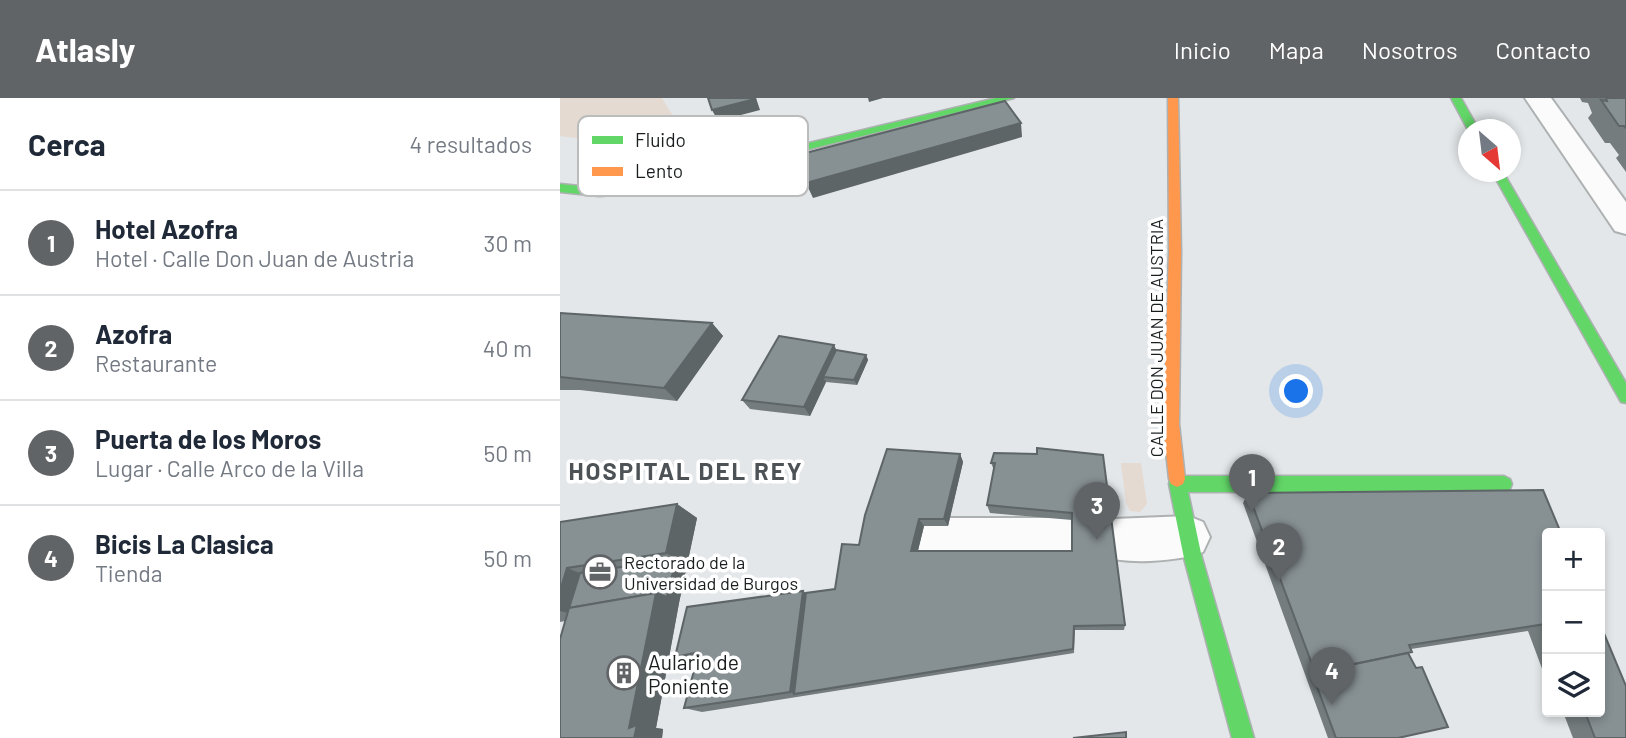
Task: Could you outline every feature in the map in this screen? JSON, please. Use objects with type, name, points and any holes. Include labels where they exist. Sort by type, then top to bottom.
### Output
[{"type":"street","points":[[808,148],[1009,98]]},
{"type":"street","name":"CALLE DON JUAN DE AUSTRIA","points":[[1173,98],[1175,252],[1171,424],[1177,484],[1188,537],[1243,738]]},
{"type":"street","points":[[1456,98],[1468,119]]},
{"type":"street","points":[[1538,98],[1626,224]]},
{"type":"street","points":[[1503,182],[1626,397]]},
{"type":"street","points":[[560,188],[578,190]]},
{"type":"street","points":[[1177,484],[1504,484]]},
{"type":"street","points":[[920,539],[1093,540],[1188,537]]},
{"type":"shaded area","points":[[560,98],[662,98],[673,116],[578,116],[578,138],[560,136]]},
{"type":"shaded area","points":[[1121,463],[1141,463],[1147,504],[1140,512],[1130,511],[1126,503]]},
{"type":"building","points":[[708,98],[754,98],[755,99],[712,110]]},
{"type":"building","points":[[1606,98],[1626,98],[1626,128],[1619,126],[1601,100],[1607,101]]},
{"type":"building","points":[[1005,101],[1021,123],[808,182],[808,152]]},
{"type":"building","points":[[560,313],[712,323],[664,388],[560,377]]},
{"type":"building","points":[[779,336],[834,345],[804,407],[742,400]]},
{"type":"building","points":[[836,350],[866,355],[854,380],[823,377]]},
{"type":"building","points":[[1037,448],[1103,455],[1125,625],[1074,626],[1073,649],[794,694],[806,593],[835,589],[842,544],[859,545],[865,515],[887,449],[960,454],[944,519],[919,519],[911,551],[1072,551],[1072,513],[987,505],[995,463],[991,463],[994,453],[1037,454]]},
{"type":"building","points":[[1543,490],[1559,528],[1542,528],[1542,625],[1409,645],[1412,652],[1315,672],[1248,493]]},
{"type":"building","points":[[677,504],[666,553],[567,568],[560,591],[560,522]]},
{"type":"building","points":[[676,559],[667,597],[656,593],[569,608],[580,573]]},
{"type":"building","points":[[803,591],[790,692],[684,708],[699,652],[675,657],[687,607]]},
{"type":"building","name":"Aulario de Poniente","points":[[656,593],[629,728],[637,725],[634,738],[560,738],[560,639],[569,608]]},
{"type":"building","points":[[1605,636],[1626,686],[1626,738],[1595,738],[1587,717],[1605,717]]},
{"type":"building","points":[[1408,653],[1416,668],[1422,667],[1448,727],[1398,738],[1336,738],[1312,673]]},
{"type":"building","points":[[1126,732],[1126,738],[1073,738]]},
{"type":"traffic: fast","points":[[808,147],[1009,98]]},
{"type":"traffic: fast","points":[[1456,98],[1468,119]]},
{"type":"traffic: fast","points":[[1503,182],[1626,397]]},
{"type":"traffic: fast","points":[[560,188],[578,190]]},
{"type":"traffic: fast","points":[[1177,479],[1193,558],[1243,738]]},
{"type":"traffic: fast","points":[[1177,484],[1504,484]]},
{"type":"traffic: slow","points":[[1173,98],[1175,252],[1171,424],[1177,479]]},
{"type":"place","name":"Hotel Azofra","points":[[1252,512]]},
{"type":"place","name":"Puerta de los Moros","points":[[1097,540]]},
{"type":"place","name":"Rectorado de la Universidad de Burgos","points":[[600,572]]},
{"type":"place","name":"Azofra","points":[[1279,581]]},
{"type":"place","name":"Aulario de Poniente","points":[[624,673]]},
{"type":"place","name":"Bicis La Clasica","points":[[1332,705]]},
{"type":"district","name":"HOSPITAL DEL REY","points":[[686,470]]}]
